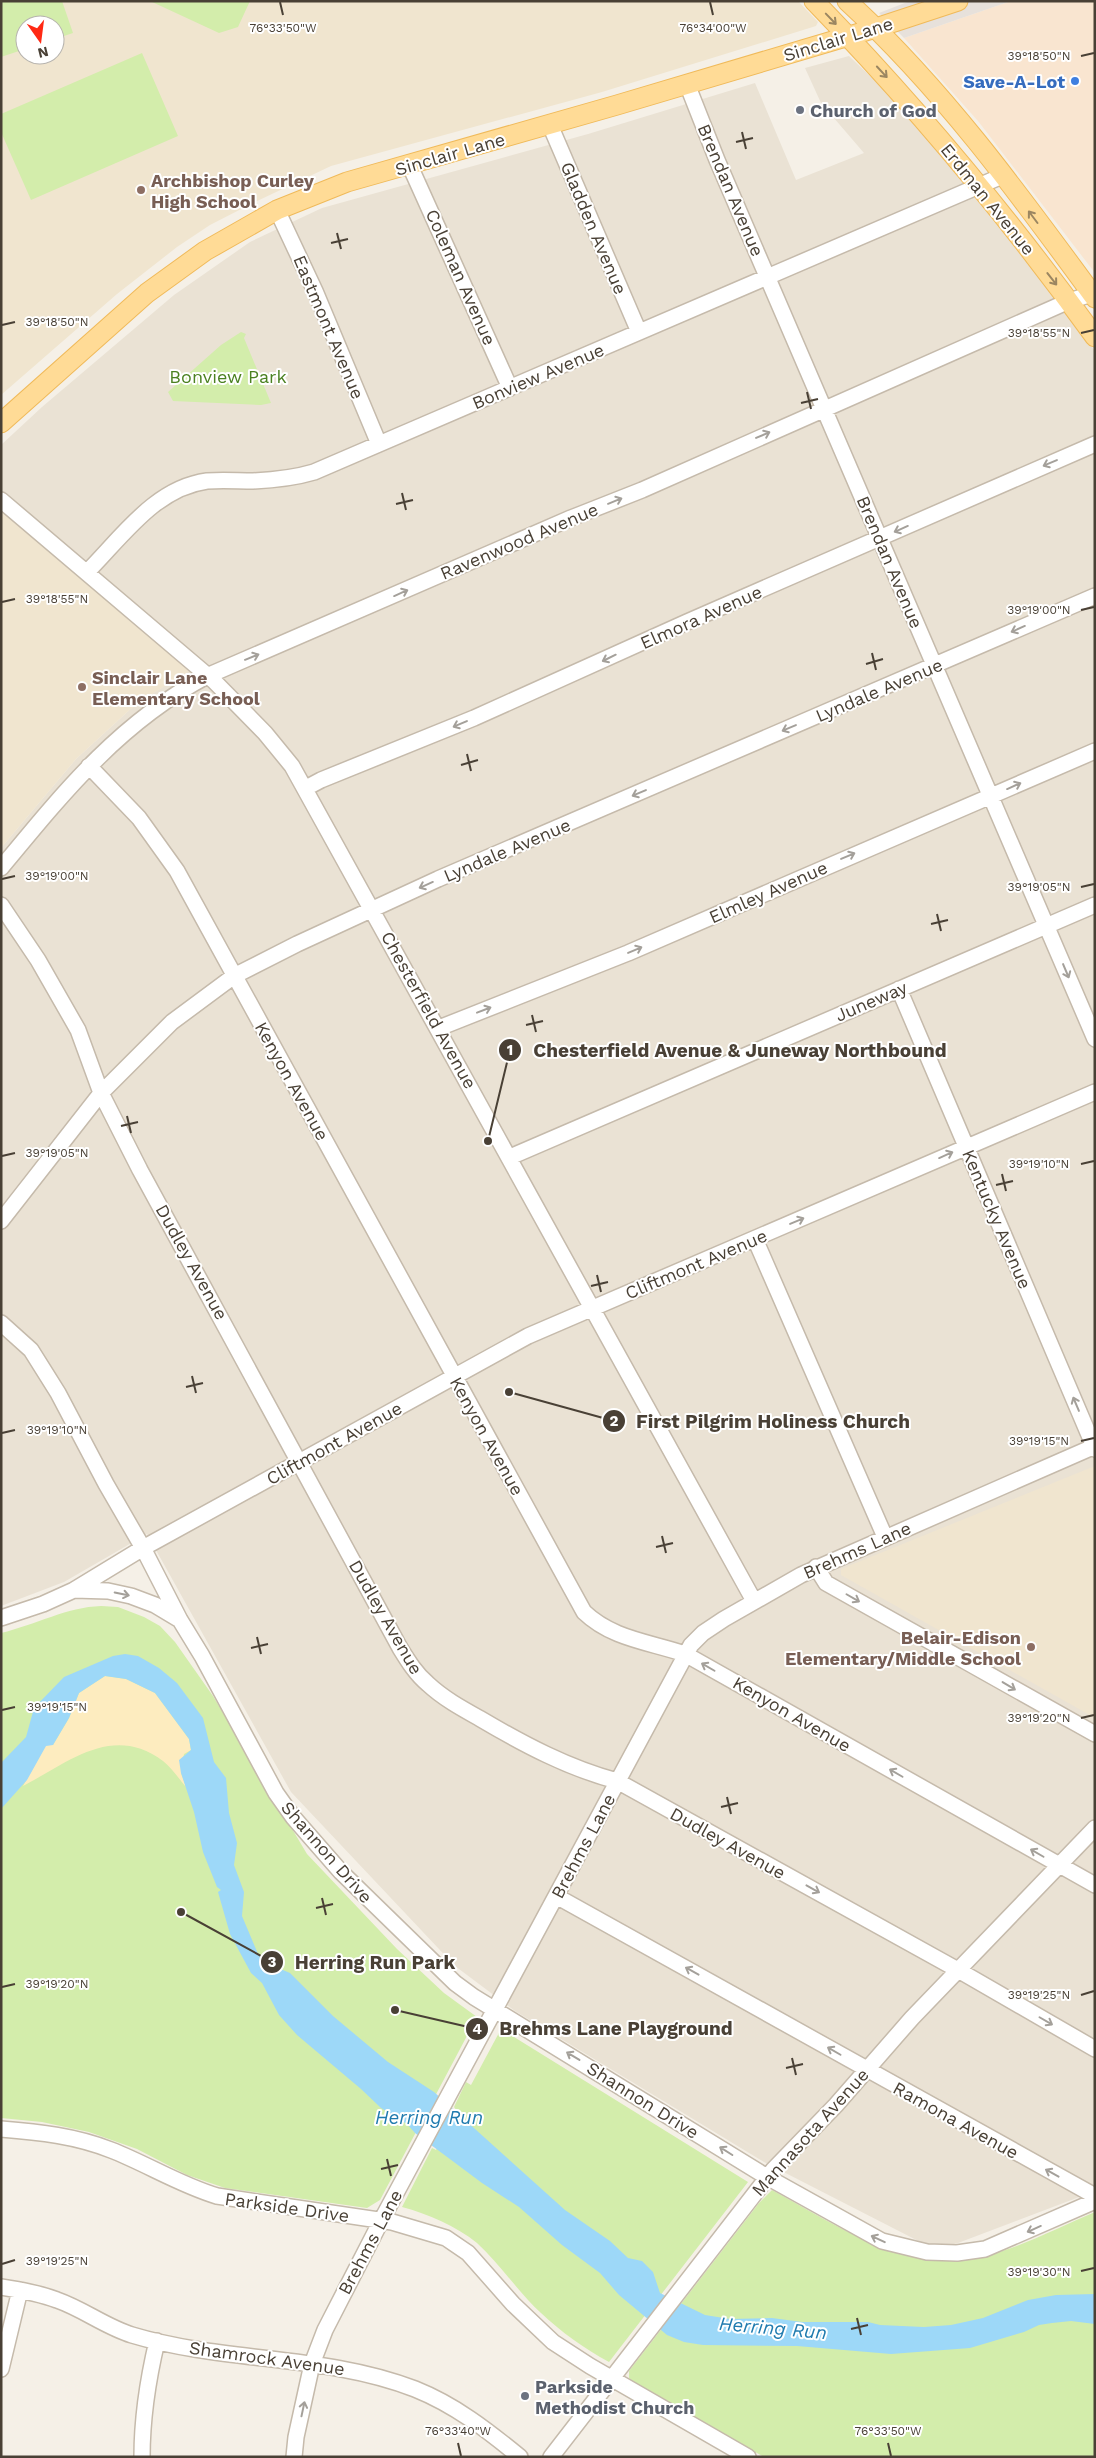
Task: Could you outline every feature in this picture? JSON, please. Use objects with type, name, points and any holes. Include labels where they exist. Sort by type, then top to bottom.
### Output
[{"type":"main road","name":"Erdman Avenue","points":[[814,1],[883,72],[980,186],[1095,337]]},
{"type":"main road","name":"Erdman Avenue","points":[[847,1],[876,28],[956,115],[1093,296]]},
{"type":"main road","name":"Sinclair Lane","points":[[1,422],[147,293],[205,251],[277,210],[348,182],[410,166],[876,28],[958,1]]},
{"type":"street","name":"Brendan Avenue","points":[[687,84],[717,160],[1095,1039]]},
{"type":"street","name":"Gladden Avenue","points":[[550,124],[639,332]]},
{"type":"street","name":"Coleman Avenue","points":[[410,166],[510,388]]},
{"type":"street","name":"Bonview Avenue","points":[[87,572],[136,520],[152,506],[176,490],[206,482],[291,478],[314,472],[1002,176]]},
{"type":"street","name":"Eastmont Avenue","points":[[277,210],[315,291],[379,444]]},
{"type":"street","name":"Ravenwood Avenue","points":[[1,868],[88,766],[142,717],[177,692],[207,676],[571,518],[642,490],[1069,301],[1093,296]]},
{"type":"street","name":"Elmora Avenue","points":[[306,788],[321,780],[474,718],[670,629],[1095,444]]},
{"type":"street","name":"Chesterfield Avenue","points":[[1,500],[207,676],[265,733],[292,766],[373,908],[754,1601]]},
{"type":"street","name":"Lyndale Avenue","points":[[1,1221],[101,1094],[172,1022],[234,976],[373,908],[1095,596]]},
{"type":"street","name":"Elmley Avenue","points":[[439,1028],[628,953],[827,865],[1095,751]]},
{"type":"street","name":"Kenyon Avenue","points":[[88,766],[139,818],[168,858],[271,1040],[584,1612],[599,1625],[616,1634],[686,1654],[1095,1885]]},
{"type":"street","name":"Dudley Avenue","points":[[1,905],[38,960],[78,1030],[101,1094],[400,1648],[409,1663],[427,1684],[443,1697],[522,1743],[565,1764],[617,1781],[958,1970],[1095,2049]]},
{"type":"street","name":"Juneway","points":[[510,1157],[1095,905]]},
{"type":"street","name":"Kentucky Avenue","points":[[899,989],[1094,1447]]},
{"type":"street","name":"Cliftmont Avenue","points":[[74,1590],[143,1548],[528,1336],[1095,1092]]},
{"type":"street","points":[[755,1239],[885,1537]]},
{"type":"street","name":"Shannon Drive","points":[[1,1322],[31,1350],[143,1548],[180,1620],[202,1656],[256,1758],[293,1817],[341,1872],[435,1965],[474,1997],[767,2177],[882,2241],[927,2252],[957,2252],[985,2249],[1095,2201]]},
{"type":"street","name":"Brehms Lane","points":[[294,2457],[296,2437],[312,2364],[325,2330],[381,2221],[686,1654],[703,1633],[754,1601],[816,1567],[1094,1447]]},
{"type":"street","points":[[816,1567],[826,1583],[1095,1734]]},
{"type":"street","name":"Shannon Drive","points":[[1,1618],[43,1604],[74,1590],[108,1591],[131,1596],[155,1605],[180,1620]]},
{"type":"street","name":"Mannasota Avenue","points":[[551,2457],[767,2177],[836,2105],[865,2070],[958,1970],[1095,1828]]},
{"type":"street","name":"Ramona Avenue","points":[[556,1896],[865,2070],[1095,2196]]},
{"type":"street","name":"Parkside Drive","points":[[1,2129],[50,2134],[95,2144],[126,2156],[192,2188],[217,2196],[381,2221],[416,2228],[446,2238],[479,2264],[513,2304],[540,2330],[571,2354],[748,2457]]},
{"type":"street","name":"Shamrock Avenue","points":[[1,2288],[20,2290],[58,2300],[131,2335],[190,2348],[312,2364],[367,2374],[416,2389],[459,2411],[520,2457]]},
{"type":"street","points":[[1,2369],[20,2290]]},
{"type":"street","points":[[142,2457],[143,2413],[149,2374],[157,2341]]},
{"type":"shaded area","name":"Archbishop Curley High School","points":[[1,1],[798,1],[818,22],[816,26],[602,92],[331,166],[210,225],[177,247],[117,294],[1,395]]},
{"type":"shaded area","points":[[910,1],[1011,1],[904,38],[879,13]]},
{"type":"shaded area","points":[[1011,1],[1095,1],[1095,273],[978,121],[904,38]]},
{"type":"shaded area","points":[[849,56],[910,114],[1003,226],[1095,351],[1095,2191],[958,2243],[934,2249],[764,2162],[515,2011],[455,1966],[291,1792],[147,1534],[64,1582],[1,1606],[1,848],[76,759],[136,704],[188,671],[1,510],[1,445],[42,407],[174,295],[250,242],[322,208],[588,134],[755,83],[796,180],[864,153],[821,103],[805,68]]},
{"type":"shaded area","name":"Sinclair Lane Elementary School","points":[[1,510],[189,671],[136,704],[76,759],[1,848]]},
{"type":"shaded area","name":"Belair-Edison Elementary/Middle School","points":[[1095,1466],[1095,1718],[841,1575],[841,1569]]},
{"type":"green space","points":[[1,1],[62,1],[73,33],[65,36],[65,15],[15,15],[15,52],[1,57]]},
{"type":"green space","points":[[150,1],[250,1],[238,27],[219,33]]},
{"type":"green space","points":[[142,53],[178,136],[31,200],[1,132],[1,114]]},
{"type":"green space","name":"Bonview Park","points":[[241,332],[246,334],[244,338],[271,403],[261,405],[173,401],[168,392],[221,345]]},
{"type":"green space","points":[[101,1606],[118,1607],[144,1617],[160,1626],[175,1642],[213,1696],[307,1854],[397,1949],[444,1993],[477,2017],[380,2200],[367,2208],[225,2188],[187,2175],[137,2149],[89,2132],[42,2122],[1,2118],[1,1633],[63,1613]]},
{"type":"green space","points":[[501,2029],[748,2182],[609,2362],[591,2352],[549,2320],[533,2305],[485,2251],[469,2237],[441,2221],[402,2207],[432,2148],[436,2150],[457,2111],[454,2107],[466,2082],[471,2085]]},
{"type":"green space","points":[[772,2190],[822,2218],[873,2243],[900,2253],[927,2258],[956,2260],[999,2252],[1027,2242],[1095,2212],[1095,2457],[764,2457],[632,2382],[629,2378],[629,2371],[759,2203]]},
{"type":"sand","points":[[105,1676],[126,1679],[155,1693],[189,1739],[191,1750],[184,1754],[181,1773],[186,1787],[163,1761],[144,1750],[126,1746],[108,1746],[91,1751],[74,1758],[23,1786],[46,1745],[53,1745],[69,1718],[79,1693]]},
{"type":"water","name":"Herring Run","points":[[125,1654],[138,1656],[159,1668],[177,1683],[203,1718],[214,1762],[226,1778],[229,1813],[237,1843],[234,1865],[244,1892],[242,1916],[258,1954],[264,1962],[290,1973],[333,2016],[388,2062],[434,2092],[565,2210],[610,2241],[628,2258],[642,2261],[653,2272],[660,2293],[705,2315],[730,2319],[772,2318],[802,2322],[868,2322],[880,2325],[924,2327],[951,2325],[983,2318],[1028,2300],[1056,2295],[1095,2294],[1095,2324],[1071,2321],[1052,2323],[1039,2325],[1024,2332],[970,2348],[891,2354],[797,2346],[703,2345],[684,2342],[667,2335],[619,2295],[600,2273],[562,2245],[519,2207],[482,2183],[415,2133],[407,2124],[381,2108],[297,2035],[279,2015],[262,1983],[251,1973],[230,1934],[218,1892],[221,1890],[217,1887],[203,1852],[194,1812],[181,1773],[179,1760],[191,1750],[189,1739],[155,1693],[126,1679],[105,1676],[79,1693],[69,1718],[53,1745],[46,1746],[27,1780],[1,1809],[1,1763],[26,1737],[34,1708],[64,1677],[113,1656]]},
{"type":"place","name":"Save-A-Lot","points":[[1075,81]]},
{"type":"place","name":"Church of God","points":[[800,110]]},
{"type":"place","name":"Archbishop Curley High School","points":[[141,190]]},
{"type":"place","name":"Sinclair Lane Elementary School","points":[[82,687]]},
{"type":"place","name":"Chesterfield Avenue & Juneway Northbound","points":[[488,1141]]},
{"type":"place","name":"First Pilgrim Holiness Church","points":[[509,1392]]},
{"type":"place","name":"Belair-Edison Elementary/Middle School","points":[[1031,1647]]},
{"type":"place","name":"Herring Run Park","points":[[181,1912]]},
{"type":"place","name":"Brehms Lane Playground","points":[[395,2010]]},
{"type":"place","name":"Parkside Methodist Church","points":[[525,2396]]}]
